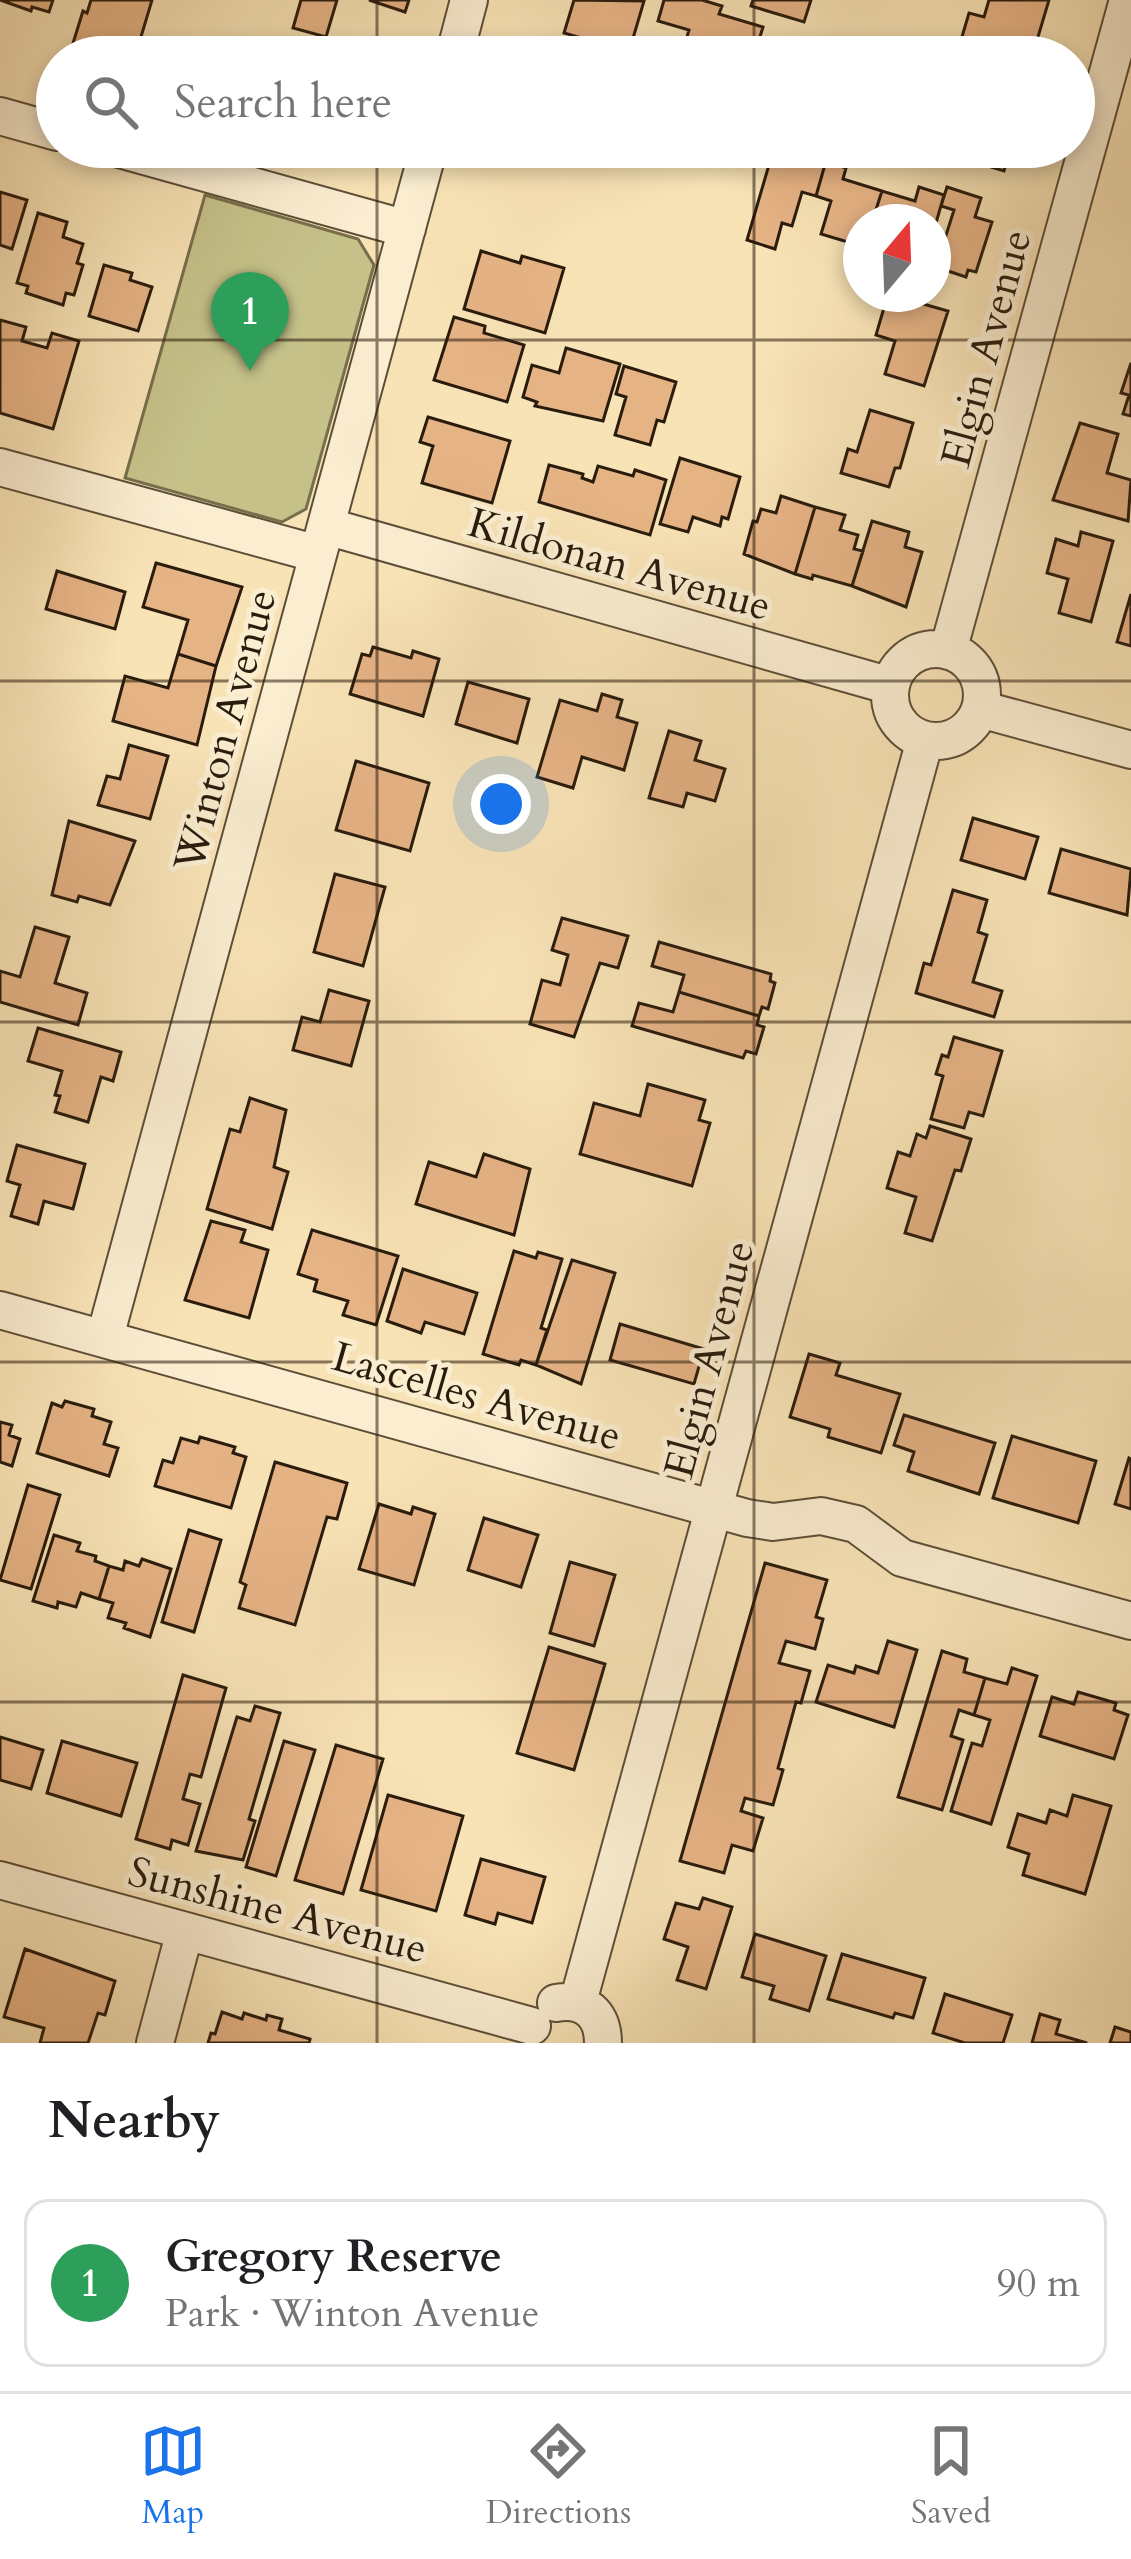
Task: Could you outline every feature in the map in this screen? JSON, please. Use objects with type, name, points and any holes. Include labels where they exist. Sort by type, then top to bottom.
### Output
[{"type":"street","points":[[460,36],[469,0]]},
{"type":"street","name":"Elgin Avenue","points":[[1095,119],[1128,0]]},
{"type":"street","points":[[0,116],[36,126]]},
{"type":"street","points":[[187,168],[406,229]]},
{"type":"street","name":"Winton Avenue","points":[[105,1337],[423,168]]},
{"type":"street","name":"Elgin Avenue","points":[[948,651],[1082,168]]},
{"type":"street","name":"Kildonan Avenue","points":[[0,467],[322,540],[891,686]]},
{"type":"street","points":[[948,651],[962,657],[980,680],[980,709],[964,732],[939,741],[925,740],[901,725],[894,714],[891,686],[906,660],[918,652],[948,651]]},
{"type":"street","points":[[980,709],[1131,750]]},
{"type":"street","name":"Elgin Avenue","points":[[578,2002],[925,740]]},
{"type":"street","name":"Lascelles Avenue","points":[[0,1310],[714,1508],[773,1522],[821,1516],[856,1524],[902,1558],[1131,1621]]},
{"type":"street","name":"Sunshine Avenue","points":[[0,1880],[532,2034]]},
{"type":"street","points":[[155,2043],[185,1930]]},
{"type":"street","points":[[532,2034],[545,2008],[578,2002],[596,2015],[603,2043]]},
{"type":"shaded area","points":[[205,195],[358,239],[374,265],[306,509],[282,522],[125,478]]},
{"type":"building","points":[[0,0],[53,0],[49,12]]},
{"type":"building","points":[[91,0],[152,0],[141,36],[75,36],[83,11],[87,13]]},
{"type":"building","points":[[301,0],[337,0],[326,36],[293,28]]},
{"type":"building","points":[[369,0],[409,0],[405,12]]},
{"type":"building","points":[[574,0],[644,1],[634,36],[564,33]]},
{"type":"building","points":[[664,0],[702,0],[722,6],[719,14],[763,27],[760,36],[687,36],[689,30],[658,21]]},
{"type":"building","points":[[753,0],[811,0],[804,22],[751,6]]},
{"type":"building","points":[[989,0],[1049,0],[1038,36],[962,36],[969,13],[984,17]]},
{"type":"building","points":[[768,168],[824,168],[816,196],[802,192],[792,226],[782,223],[775,249],[747,240]]},
{"type":"building","points":[[824,168],[846,168],[843,179],[882,191],[878,204],[843,204],[843,241],[821,234],[831,201],[816,196]]},
{"type":"building","points":[[919,187],[944,195],[941,204],[878,204],[882,191],[915,201]]},
{"type":"building","points":[[947,187],[981,198],[975,217],[992,222],[976,272],[968,270],[966,277],[951,272],[954,210],[951,204],[942,204]]},
{"type":"building","points":[[0,192],[27,200],[12,249],[0,245]]},
{"type":"building","points":[[38,213],[67,222],[63,237],[83,244],[77,263],[83,265],[74,295],[66,293],[63,305],[26,293],[28,286],[17,283]]},
{"type":"building","points":[[481,251],[520,263],[522,256],[564,268],[545,333],[464,309]]},
{"type":"building","points":[[104,265],[132,273],[130,280],[152,287],[138,331],[89,316]]},
{"type":"building","points":[[883,312],[948,312],[924,386],[885,374],[895,341],[876,335]]},
{"type":"building","points":[[454,317],[485,326],[484,333],[524,345],[507,402],[434,380]]},
{"type":"building","points":[[0,320],[26,327],[22,341],[47,348],[52,333],[79,341],[53,429],[0,413]]},
{"type":"building","points":[[566,348],[620,364],[603,421],[535,406],[537,402],[523,397],[532,365],[559,373]]},
{"type":"building","points":[[1131,363],[1131,416],[1123,414],[1129,395],[1121,393]]},
{"type":"building","points":[[624,366],[676,382],[664,422],[657,420],[650,445],[615,435],[626,397],[616,394]]},
{"type":"building","points":[[870,410],[913,423],[900,468],[895,468],[889,487],[841,473],[848,449],[857,452]]},
{"type":"building","points":[[428,417],[510,441],[492,503],[422,483],[433,446],[420,442]]},
{"type":"building","points":[[1080,423],[1118,434],[1107,473],[1131,480],[1128,521],[1053,500]]},
{"type":"building","points":[[680,458],[740,477],[728,519],[722,517],[720,526],[693,517],[688,532],[660,524]]},
{"type":"building","points":[[549,465],[583,474],[582,478],[593,482],[598,466],[666,480],[650,535],[539,502]]},
{"type":"building","points":[[781,496],[815,507],[795,574],[744,554],[753,521],[757,522],[761,509],[776,513]]},
{"type":"building","points":[[815,507],[845,515],[840,530],[858,535],[854,549],[863,551],[852,586],[795,574]]},
{"type":"building","points":[[872,521],[909,532],[905,547],[922,552],[906,607],[852,586]]},
{"type":"building","points":[[1081,532],[1113,541],[1091,622],[1059,613],[1068,579],[1047,573],[1056,539],[1078,546]]},
{"type":"building","points":[[156,563],[242,587],[216,666],[178,654],[188,620],[143,607]]},
{"type":"building","points":[[57,571],[125,592],[115,629],[46,609]]},
{"type":"building","points":[[1131,594],[1131,646],[1117,642]]},
{"type":"building","points":[[373,647],[411,658],[413,651],[439,659],[423,716],[350,694],[362,654],[370,656]]},
{"type":"building","points":[[178,654],[216,666],[197,745],[113,721],[125,676],[168,688]]},
{"type":"building","points":[[468,682],[529,699],[517,743],[456,724]]},
{"type":"building","points":[[602,694],[622,700],[617,717],[637,723],[624,770],[582,757],[573,788],[537,777],[560,700],[597,711]]},
{"type":"building","points":[[669,731],[701,741],[695,760],[725,769],[715,801],[687,793],[683,807],[649,798]]},
{"type":"building","points":[[129,745],[168,756],[150,819],[98,805],[107,776],[120,779]]},
{"type":"building","points":[[356,761],[429,783],[410,851],[336,830]]},
{"type":"building","points":[[973,818],[1038,837],[1025,879],[961,860]]},
{"type":"building","points":[[69,821],[135,841],[110,905],[79,896],[77,902],[52,895]]},
{"type":"building","points":[[1061,849],[1131,869],[1127,915],[1049,893]]},
{"type":"building","points":[[335,874],[385,887],[363,966],[314,952]]},
{"type":"building","points":[[953,890],[987,900],[978,932],[987,935],[973,982],[1002,991],[994,1017],[916,993],[924,963],[931,965]]},
{"type":"building","points":[[562,918],[628,936],[618,968],[600,963],[574,1037],[530,1024],[542,980],[560,985],[568,955],[552,950]]},
{"type":"building","points":[[35,927],[69,937],[55,983],[87,993],[78,1025],[0,1002],[0,971],[20,977]]},
{"type":"building","points":[[659,942],[771,974],[770,981],[775,983],[768,1009],[762,1007],[759,1016],[679,992],[684,975],[652,966]]},
{"type":"building","points":[[329,990],[369,1001],[351,1066],[293,1050],[302,1017],[320,1022]]},
{"type":"building","points":[[679,992],[759,1016],[757,1025],[764,1027],[756,1054],[746,1051],[743,1058],[632,1026],[639,1003],[673,1012]]},
{"type":"building","points":[[38,1028],[121,1052],[113,1081],[101,1077],[88,1122],[55,1112],[62,1071],[28,1061]]},
{"type":"building","points":[[954,1037],[1002,1051],[983,1116],[969,1112],[964,1128],[931,1119],[943,1076],[936,1074]]},
{"type":"building","points":[[648,1084],[705,1100],[699,1120],[710,1123],[692,1186],[580,1154],[594,1103],[640,1116]]},
{"type":"building","points":[[250,1098],[286,1110],[274,1167],[288,1172],[272,1229],[207,1209],[230,1129],[240,1132]]},
{"type":"building","points":[[930,1126],[971,1139],[961,1171],[955,1170],[932,1241],[905,1233],[916,1197],[887,1188],[898,1152],[910,1156],[917,1134],[926,1138]]},
{"type":"building","points":[[17,1145],[85,1164],[73,1209],[44,1201],[38,1224],[11,1216],[20,1185],[7,1181]]},
{"type":"building","points":[[484,1154],[530,1169],[514,1235],[416,1204],[429,1162],[476,1177]]},
{"type":"building","points":[[211,1221],[245,1230],[241,1242],[268,1250],[249,1318],[185,1300]]},
{"type":"building","points":[[312,1230],[398,1256],[376,1325],[343,1315],[348,1301],[314,1291],[317,1280],[298,1274]]},
{"type":"building","points":[[514,1251],[562,1259],[541,1328],[547,1330],[536,1365],[483,1354]]},
{"type":"building","points":[[572,1260],[615,1273],[581,1384],[536,1365]]},
{"type":"building","points":[[403,1269],[477,1293],[464,1334],[425,1322],[421,1333],[387,1321]]},
{"type":"building","points":[[620,1324],[704,1349],[694,1384],[610,1360]]},
{"type":"building","points":[[809,1354],[840,1363],[836,1375],[900,1394],[881,1453],[828,1437],[830,1429],[790,1417]]},
{"type":"building","points":[[65,1401],[94,1409],[92,1416],[111,1422],[104,1444],[118,1448],[109,1476],[37,1453],[52,1403],[62,1407]]},
{"type":"building","points":[[904,1415],[995,1443],[979,1494],[908,1471],[914,1452],[894,1445]]},
{"type":"building","points":[[0,1422],[12,1425],[9,1435],[20,1439],[12,1466],[0,1462]]},
{"type":"building","points":[[1012,1436],[1096,1461],[1078,1523],[993,1498]]},
{"type":"building","points":[[200,1437],[235,1447],[233,1453],[246,1457],[231,1508],[155,1486],[163,1460],[173,1463],[181,1438],[198,1443]]},
{"type":"building","points":[[1131,1459],[1131,1509],[1115,1504]]},
{"type":"building","points":[[275,1462],[347,1483],[337,1519],[327,1517],[295,1625],[239,1608],[246,1585],[240,1582]]},
{"type":"building","points":[[28,1485],[60,1495],[31,1589],[0,1580]]},
{"type":"building","points":[[379,1504],[411,1514],[413,1507],[435,1514],[414,1585],[359,1569]]},
{"type":"building","points":[[484,1518],[538,1535],[521,1587],[468,1570]]},
{"type":"building","points":[[189,1530],[221,1540],[194,1632],[162,1622]]},
{"type":"building","points":[[54,1535],[80,1543],[77,1551],[109,1566],[99,1599],[81,1593],[76,1607],[58,1602],[57,1608],[33,1601]]},
{"type":"building","points":[[142,1559],[171,1569],[150,1637],[108,1618],[113,1603],[99,1599],[109,1566],[123,1570],[125,1561],[139,1566]]},
{"type":"building","points":[[570,1562],[615,1575],[594,1646],[550,1633]]},
{"type":"building","points":[[765,1563],[827,1580],[816,1617],[823,1619],[815,1649],[786,1641],[779,1663],[810,1671],[801,1703],[796,1702],[773,1805],[745,1798],[741,1811],[763,1818],[753,1851],[732,1845],[724,1873],[680,1861]]},
{"type":"building","points":[[888,1641],[917,1650],[894,1727],[816,1702],[828,1665],[854,1673],[856,1666],[878,1673]]},
{"type":"building","points":[[549,1647],[605,1664],[574,1770],[517,1753]]},
{"type":"building","points":[[942,1651],[967,1659],[964,1672],[985,1678],[974,1715],[959,1710],[951,1736],[963,1740],[942,1810],[898,1797]]},
{"type":"building","points":[[1012,1668],[1037,1676],[991,1824],[951,1811],[972,1743],[982,1746],[990,1720],[974,1715],[985,1678],[1007,1684]]},
{"type":"building","points":[[183,1675],[226,1688],[201,1777],[190,1774],[183,1799],[200,1804],[188,1845],[172,1840],[170,1849],[136,1839]]},
{"type":"building","points":[[1078,1692],[1116,1703],[1114,1710],[1128,1715],[1114,1759],[1040,1736],[1052,1697],[1074,1704]]},
{"type":"building","points":[[255,1706],[280,1713],[249,1819],[255,1821],[243,1860],[196,1851],[237,1717],[250,1721]]},
{"type":"building","points":[[0,1737],[43,1750],[31,1789],[0,1780]]},
{"type":"building","points":[[62,1741],[137,1763],[121,1816],[47,1793]]},
{"type":"building","points":[[284,1741],[315,1750],[276,1876],[246,1867]]},
{"type":"building","points":[[336,1745],[383,1759],[343,1894],[295,1880]]},
{"type":"building","points":[[388,1795],[463,1816],[436,1911],[361,1890]]},
{"type":"building","points":[[1073,1795],[1111,1806],[1085,1894],[1023,1875],[1029,1854],[1008,1847],[1018,1814],[1046,1823],[1050,1810],[1067,1816]]},
{"type":"building","points":[[481,1859],[545,1877],[532,1923],[498,1913],[495,1924],[465,1915]]},
{"type":"building","points":[[703,1898],[732,1907],[706,1989],[677,1980],[688,1947],[664,1939],[676,1903],[699,1909]]},
{"type":"building","points":[[755,1934],[826,1956],[809,2011],[770,1999],[774,1986],[742,1977]]},
{"type":"building","points":[[25,1949],[115,1981],[105,2015],[98,2013],[88,2043],[40,2043],[44,2028],[4,2017]]},
{"type":"building","points":[[842,1954],[925,1978],[913,2018],[895,2013],[893,2018],[828,1999]]},
{"type":"building","points":[[945,1994],[1012,2015],[1003,2043],[965,2043],[933,2033]]},
{"type":"building","points":[[222,2012],[242,2019],[244,2013],[282,2019],[279,2030],[310,2039],[309,2043],[208,2043]]},
{"type":"building","points":[[1040,2014],[1060,2020],[1056,2034],[1087,2043],[1032,2043]]},
{"type":"building","points":[[1115,2027],[1131,2032],[1131,2043],[1110,2043]]},
{"type":"place","name":"Gregory Reserve","points":[[250,371]]}]
